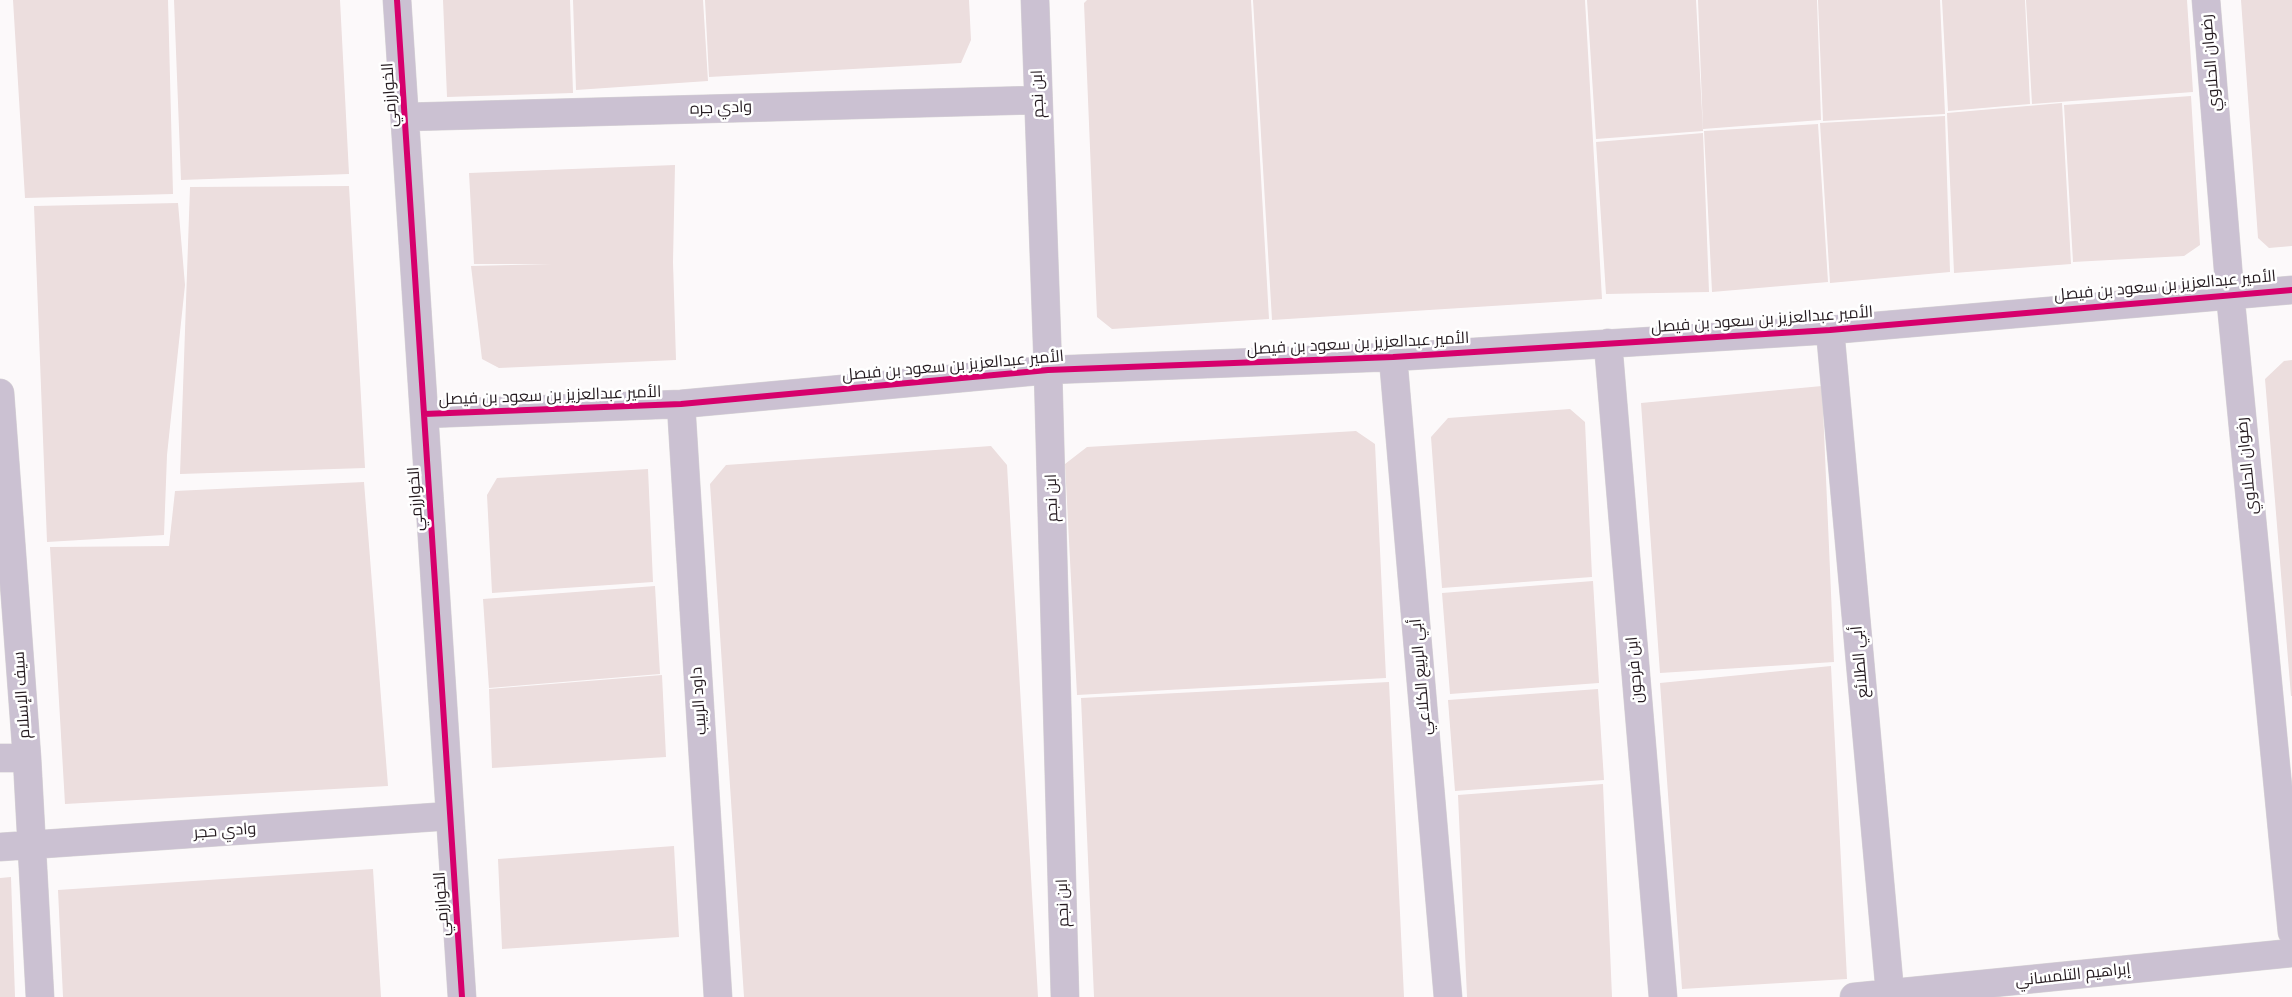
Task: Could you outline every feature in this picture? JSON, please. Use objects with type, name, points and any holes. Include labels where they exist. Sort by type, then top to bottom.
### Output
[{"type":"street","name":"الخوارزمي","points":[[397,0],[462,997]]},
{"type":"street","name":"ابن نجم","points":[[1035,0],[1048,370],[1065,997]]},
{"type":"street","name":"رضوان الحلاوي","points":[[2206,0],[2230,293],[2292,932]]},
{"type":"street","name":"وادي جره","points":[[405,116],[1038,100]]},
{"type":"street","name":"الأمير عبدالعزيز بن سعود بن فيصل","points":[[424,414],[680,404],[1048,370],[1393,357],[1830,330],[2230,293],[2292,290]]},
{"type":"street","name":"أبي الطلائع","points":[[1830,330],[1890,993]]},
{"type":"street","name":"ابن فرحون","points":[[1608,343],[1663,997]]},
{"type":"street","name":"أبي الربيع الكلاعي","points":[[1393,357],[1448,997]]},
{"type":"street","name":"سيف الإسلام","points":[[0,394],[27,758],[40,997]]},
{"type":"street","name":"داود الربيب","points":[[680,404],[718,997]]},
{"type":"street","points":[[0,758],[27,758]]},
{"type":"street","name":"وادي حجر","points":[[0,847],[450,816]]},
{"type":"street","name":"إبراهيم التلمساني","points":[[1854,997],[2292,953]]},
{"type":"building","points":[[13,0],[168,0],[173,194],[25,198]]},
{"type":"building","points":[[174,0],[340,0],[349,174],[181,180]]},
{"type":"building","points":[[443,0],[570,0],[573,93],[447,97]]},
{"type":"building","points":[[573,0],[703,0],[708,81],[576,90]]},
{"type":"building","points":[[705,0],[969,0],[971,40],[961,63],[709,77]]},
{"type":"building","points":[[1087,0],[1251,0],[1269,319],[1112,329],[1097,317],[1084,3]]},
{"type":"building","points":[[1253,0],[1585,0],[1602,299],[1272,320]]},
{"type":"building","points":[[1587,0],[1696,0],[1703,131],[1596,139]]},
{"type":"building","points":[[1698,0],[1817,0],[1821,120],[1703,129]]},
{"type":"building","points":[[1818,0],[1940,0],[1945,114],[1823,121]]},
{"type":"building","points":[[1942,0],[2025,0],[2030,104],[1948,111]]},
{"type":"building","points":[[2026,0],[2187,0],[2193,92],[2032,104]]},
{"type":"building","points":[[2241,0],[2292,0],[2292,246],[2269,248],[2258,238]]},
{"type":"building","points":[[2191,96],[2200,245],[2184,256],[2073,262],[2064,105]]},
{"type":"building","points":[[2062,103],[2071,264],[1954,273],[1947,113]]},
{"type":"building","points":[[1945,116],[1950,272],[1830,283],[1820,123]]},
{"type":"building","points":[[1818,124],[1828,282],[1712,292],[1704,131]]},
{"type":"building","points":[[1703,133],[1709,292],[1606,294],[1596,142]]},
{"type":"building","points":[[675,165],[673,262],[676,360],[499,368],[482,359],[471,266],[552,264],[474,264],[469,173]]},
{"type":"building","points":[[349,186],[365,468],[180,474],[190,187]]},
{"type":"building","points":[[178,203],[185,285],[167,455],[164,535],[47,542],[34,206]]},
{"type":"building","points":[[2292,360],[2291,696],[2265,379],[2284,361]]},
{"type":"building","points":[[1822,386],[1834,662],[1660,673],[1641,403]]},
{"type":"building","points":[[1570,409],[1585,422],[1592,577],[1442,588],[1431,437],[1448,418]]},
{"type":"building","points":[[1356,431],[1375,444],[1386,678],[1077,695],[1065,464],[1087,447]]},
{"type":"building","points":[[991,446],[1007,465],[1038,997],[744,997],[710,484],[726,465]]},
{"type":"building","points":[[648,469],[653,582],[492,593],[487,495],[497,478]]},
{"type":"building","points":[[364,482],[388,786],[65,804],[50,547],[169,546],[175,491]]},
{"type":"building","points":[[1593,581],[1599,683],[1450,694],[1442,593]]},
{"type":"building","points":[[655,586],[660,674],[489,688],[483,599]]},
{"type":"building","points":[[1831,666],[1847,979],[1682,989],[1660,683]]},
{"type":"building","points":[[662,675],[666,757],[492,768],[489,689]]},
{"type":"building","points":[[1389,682],[1404,997],[1094,997],[1081,698]]},
{"type":"building","points":[[1598,689],[1604,780],[1455,791],[1448,700]]},
{"type":"building","points":[[1603,784],[1612,997],[1467,997],[1458,795]]},
{"type":"building","points":[[674,846],[679,937],[502,949],[498,859]]},
{"type":"building","points":[[373,869],[381,997],[63,997],[58,890]]},
{"type":"building","points":[[11,877],[15,997],[0,997],[0,878]]},
{"type":"cycle path","points":[[397,0],[462,997]]},
{"type":"cycle path","points":[[424,414],[681,404],[1048,370],[1393,357],[1830,330],[2292,290]]}]
